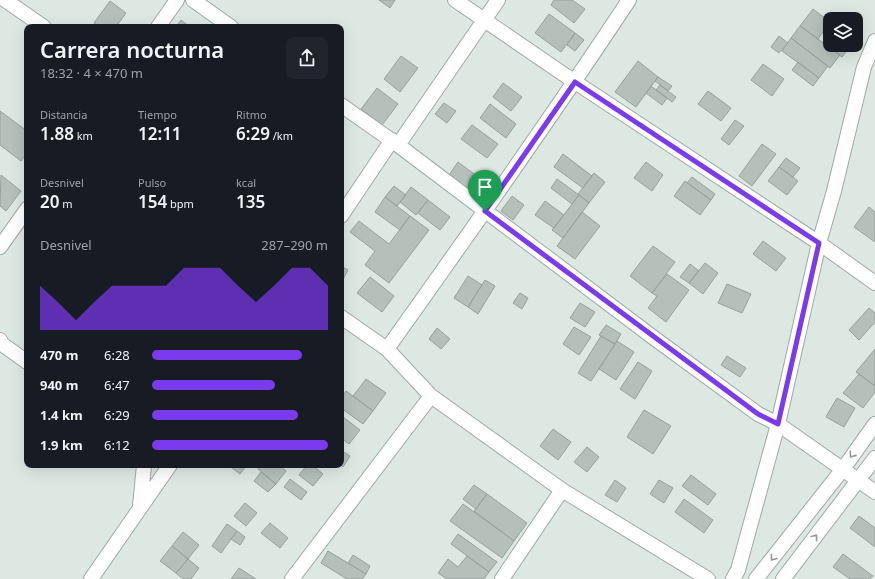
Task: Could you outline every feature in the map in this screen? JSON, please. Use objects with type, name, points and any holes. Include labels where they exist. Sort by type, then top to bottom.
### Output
[{"type":"street","points":[[5,0],[40,24]]},
{"type":"street","points":[[160,24],[177,0]]},
{"type":"street","points":[[193,0],[227,24]]},
{"type":"street","points":[[455,0],[575,82],[819,243],[875,283]]},
{"type":"street","points":[[344,212],[485,20],[498,0]]},
{"type":"street","points":[[387,349],[575,82],[629,0]]},
{"type":"street","points":[[733,579],[738,570],[778,424],[819,243],[834,191],[864,68],[875,41]]},
{"type":"street","points":[[344,107],[395,142],[485,211],[758,414],[778,424],[875,492]]},
{"type":"street","points":[[0,246],[24,213]]},
{"type":"street","points":[[344,319],[387,349],[432,396],[562,490],[708,579]]},
{"type":"street","points":[[0,340],[2,344],[24,360]]},
{"type":"street","points":[[292,579],[432,396]]},
{"type":"street","points":[[756,579],[842,469],[875,424]]},
{"type":"street","points":[[783,579],[875,458]]},
{"type":"street","points":[[140,509],[144,468]]},
{"type":"street","points":[[91,579],[168,468]]},
{"type":"street","points":[[502,579],[562,490]]},
{"type":"building","points":[[379,0],[395,0],[390,8]]},
{"type":"building","points":[[554,0],[572,0],[585,9],[574,23],[551,5]]},
{"type":"building","points":[[110,1],[126,13],[118,24],[94,23]]},
{"type":"building","points":[[813,9],[823,17],[823,32],[818,39],[800,26]]},
{"type":"building","points":[[549,14],[575,33],[561,52],[535,33]]},
{"type":"building","points":[[181,20],[186,24],[178,24]]},
{"type":"building","points":[[800,26],[823,43],[823,52],[836,52],[840,55],[830,68],[791,38]]},
{"type":"building","points":[[575,33],[584,40],[575,51],[567,45]]},
{"type":"building","points":[[779,36],[788,43],[779,53],[771,47]]},
{"type":"building","points":[[791,38],[828,66],[819,78],[782,51]]},
{"type":"building","points":[[835,52],[846,52],[842,57]]},
{"type":"building","points":[[401,56],[418,68],[400,92],[384,79]]},
{"type":"building","points":[[638,61],[658,77],[636,107],[615,92]]},
{"type":"building","points":[[798,62],[819,78],[813,86],[792,70]]},
{"type":"building","points":[[763,64],[784,79],[772,96],[751,80]]},
{"type":"building","points":[[658,77],[672,86],[668,91],[655,81]]},
{"type":"building","points":[[503,83],[522,97],[511,111],[493,97]]},
{"type":"building","points":[[660,85],[676,97],[672,102],[656,90]]},
{"type":"building","points":[[651,86],[667,98],[662,105],[646,93]]},
{"type":"building","points":[[377,88],[398,104],[382,125],[361,109]]},
{"type":"building","points":[[708,91],[731,108],[721,121],[698,104]]},
{"type":"building","points":[[444,103],[456,111],[447,123],[435,114]]},
{"type":"building","points":[[490,104],[516,124],[506,138],[480,118]]},
{"type":"building","points":[[0,111],[24,129],[24,157],[21,161],[0,145]]},
{"type":"building","points":[[735,120],[744,126],[729,145],[721,139]]},
{"type":"building","points":[[472,125],[498,144],[487,158],[461,139]]},
{"type":"building","points":[[762,144],[776,154],[752,186],[739,176]]},
{"type":"building","points":[[563,154],[592,176],[583,188],[554,167]]},
{"type":"building","points":[[786,158],[800,168],[793,177],[779,167]]},
{"type":"building","points":[[458,162],[485,182],[475,195],[449,175]]},
{"type":"building","points":[[646,162],[663,175],[652,191],[634,178]]},
{"type":"building","points":[[779,167],[798,181],[787,195],[768,181]]},
{"type":"building","points":[[594,173],[605,182],[589,203],[578,194]]},
{"type":"building","points":[[1,175],[21,191],[6,211],[0,206]]},
{"type":"building","points":[[692,177],[715,194],[711,200],[687,183]]},
{"type":"building","points":[[557,179],[579,195],[572,204],[551,188]]},
{"type":"building","points":[[685,181],[711,200],[700,215],[674,196]]},
{"type":"building","points":[[394,186],[406,195],[397,206],[385,197]]},
{"type":"building","points":[[411,187],[428,200],[416,215],[400,202]]},
{"type":"building","points":[[579,195],[589,203],[563,238],[552,230]]},
{"type":"building","points":[[512,196],[524,205],[513,220],[501,211]]},
{"type":"building","points":[[385,197],[410,216],[400,230],[375,212]]},
{"type":"building","points":[[428,200],[450,217],[440,230],[418,213]]},
{"type":"building","points":[[545,201],[564,215],[554,228],[535,215]]},
{"type":"building","points":[[869,207],[875,212],[875,242],[854,227]]},
{"type":"building","points":[[582,212],[600,226],[575,259],[557,246]]},
{"type":"building","points":[[410,216],[429,230],[389,283],[365,265],[375,251],[350,232],[359,221],[389,244]]},
{"type":"building","points":[[763,241],[786,258],[776,271],[753,254]]},
{"type":"building","points":[[653,246],[675,262],[652,293],[630,276]]},
{"type":"building","points":[[705,263],[718,273],[703,294],[689,283]]},
{"type":"building","points":[[690,264],[699,271],[689,283],[680,277]]},
{"type":"building","points":[[344,268],[348,270],[344,277]]},
{"type":"building","points":[[667,274],[689,290],[666,322],[648,308],[657,296],[652,293]]},
{"type":"building","points":[[468,276],[482,285],[468,307],[454,298]]},
{"type":"building","points":[[370,277],[394,296],[382,312],[357,293]]},
{"type":"building","points":[[485,280],[495,286],[478,314],[468,307]]},
{"type":"building","points":[[727,284],[751,294],[742,313],[718,303]]},
{"type":"building","points":[[520,293],[528,298],[522,309],[513,303]]},
{"type":"building","points":[[580,303],[595,312],[585,327],[570,318]]},
{"type":"building","points":[[869,308],[875,313],[875,322],[859,340],[849,330]]},
{"type":"building","points":[[606,325],[621,334],[615,344],[599,335]]},
{"type":"building","points":[[574,327],[591,337],[579,355],[563,344]]},
{"type":"building","points":[[437,328],[450,339],[441,349],[429,339]]},
{"type":"building","points":[[601,336],[615,344],[591,381],[578,373]]},
{"type":"building","points":[[617,341],[634,352],[616,380],[599,369]]},
{"type":"building","points":[[875,349],[875,386],[856,372]]},
{"type":"building","points":[[727,356],[746,368],[740,377],[721,365]]},
{"type":"building","points":[[638,362],[652,371],[635,399],[620,389]]},
{"type":"building","points":[[859,374],[875,386],[875,392],[863,408],[843,393]]},
{"type":"building","points":[[366,379],[386,393],[373,411],[353,396]]},
{"type":"building","points":[[346,391],[373,411],[363,424],[344,410],[344,394]]},
{"type":"building","points":[[837,398],[855,408],[844,427],[826,417]]},
{"type":"building","points":[[644,410],[671,426],[653,454],[627,437]]},
{"type":"building","points":[[344,418],[360,430],[349,444],[344,440]]},
{"type":"building","points":[[553,429],[571,442],[558,460],[540,446]]},
{"type":"building","points":[[587,447],[599,457],[587,472],[574,462]]},
{"type":"building","points":[[344,452],[350,456],[344,465]]},
{"type":"building","points":[[232,468],[244,468],[240,474]]},
{"type":"building","points":[[282,468],[286,471],[276,484],[258,469]]},
{"type":"building","points":[[305,468],[316,468],[323,474],[313,486],[299,475]]},
{"type":"building","points":[[261,472],[276,484],[268,492],[254,481]]},
{"type":"building","points":[[691,475],[716,494],[708,505],[682,486]]},
{"type":"building","points":[[290,479],[307,492],[301,500],[284,487]]},
{"type":"building","points":[[615,480],[626,488],[617,502],[605,495]]},
{"type":"building","points":[[659,480],[673,488],[664,503],[650,494]]},
{"type":"building","points":[[474,485],[487,494],[476,509],[463,499]]},
{"type":"building","points":[[487,494],[527,523],[514,541],[474,511]]},
{"type":"building","points":[[684,499],[713,520],[704,533],[675,512]]},
{"type":"building","points":[[245,503],[257,513],[246,526],[234,516]]},
{"type":"building","points":[[463,504],[514,541],[502,558],[450,521]]},
{"type":"building","points":[[859,516],[875,528],[875,547],[850,528]]},
{"type":"building","points":[[270,523],[288,538],[280,548],[261,533]]},
{"type":"building","points":[[227,524],[237,531],[221,553],[212,546]]},
{"type":"building","points":[[237,531],[245,537],[240,545],[231,539]]},
{"type":"building","points":[[183,532],[199,545],[188,559],[172,546]]},
{"type":"building","points":[[458,534],[497,562],[489,572],[451,544]]},
{"type":"building","points":[[172,546],[188,559],[176,573],[160,561]]},
{"type":"building","points":[[328,551],[366,574],[362,579],[347,579],[321,563]]},
{"type":"building","points":[[843,554],[873,576],[870,579],[850,579],[833,567]]},
{"type":"building","points":[[353,555],[370,566],[366,574],[348,563]]},
{"type":"building","points":[[467,556],[489,572],[484,579],[447,579],[438,573],[448,559],[458,567]]},
{"type":"building","points":[[188,559],[199,568],[191,579],[183,579],[176,573]]},
{"type":"building","points":[[239,568],[256,579],[231,579]]},
{"type":"route","points":[[575,82],[819,243],[778,424],[758,414],[485,211],[575,82]]}]
